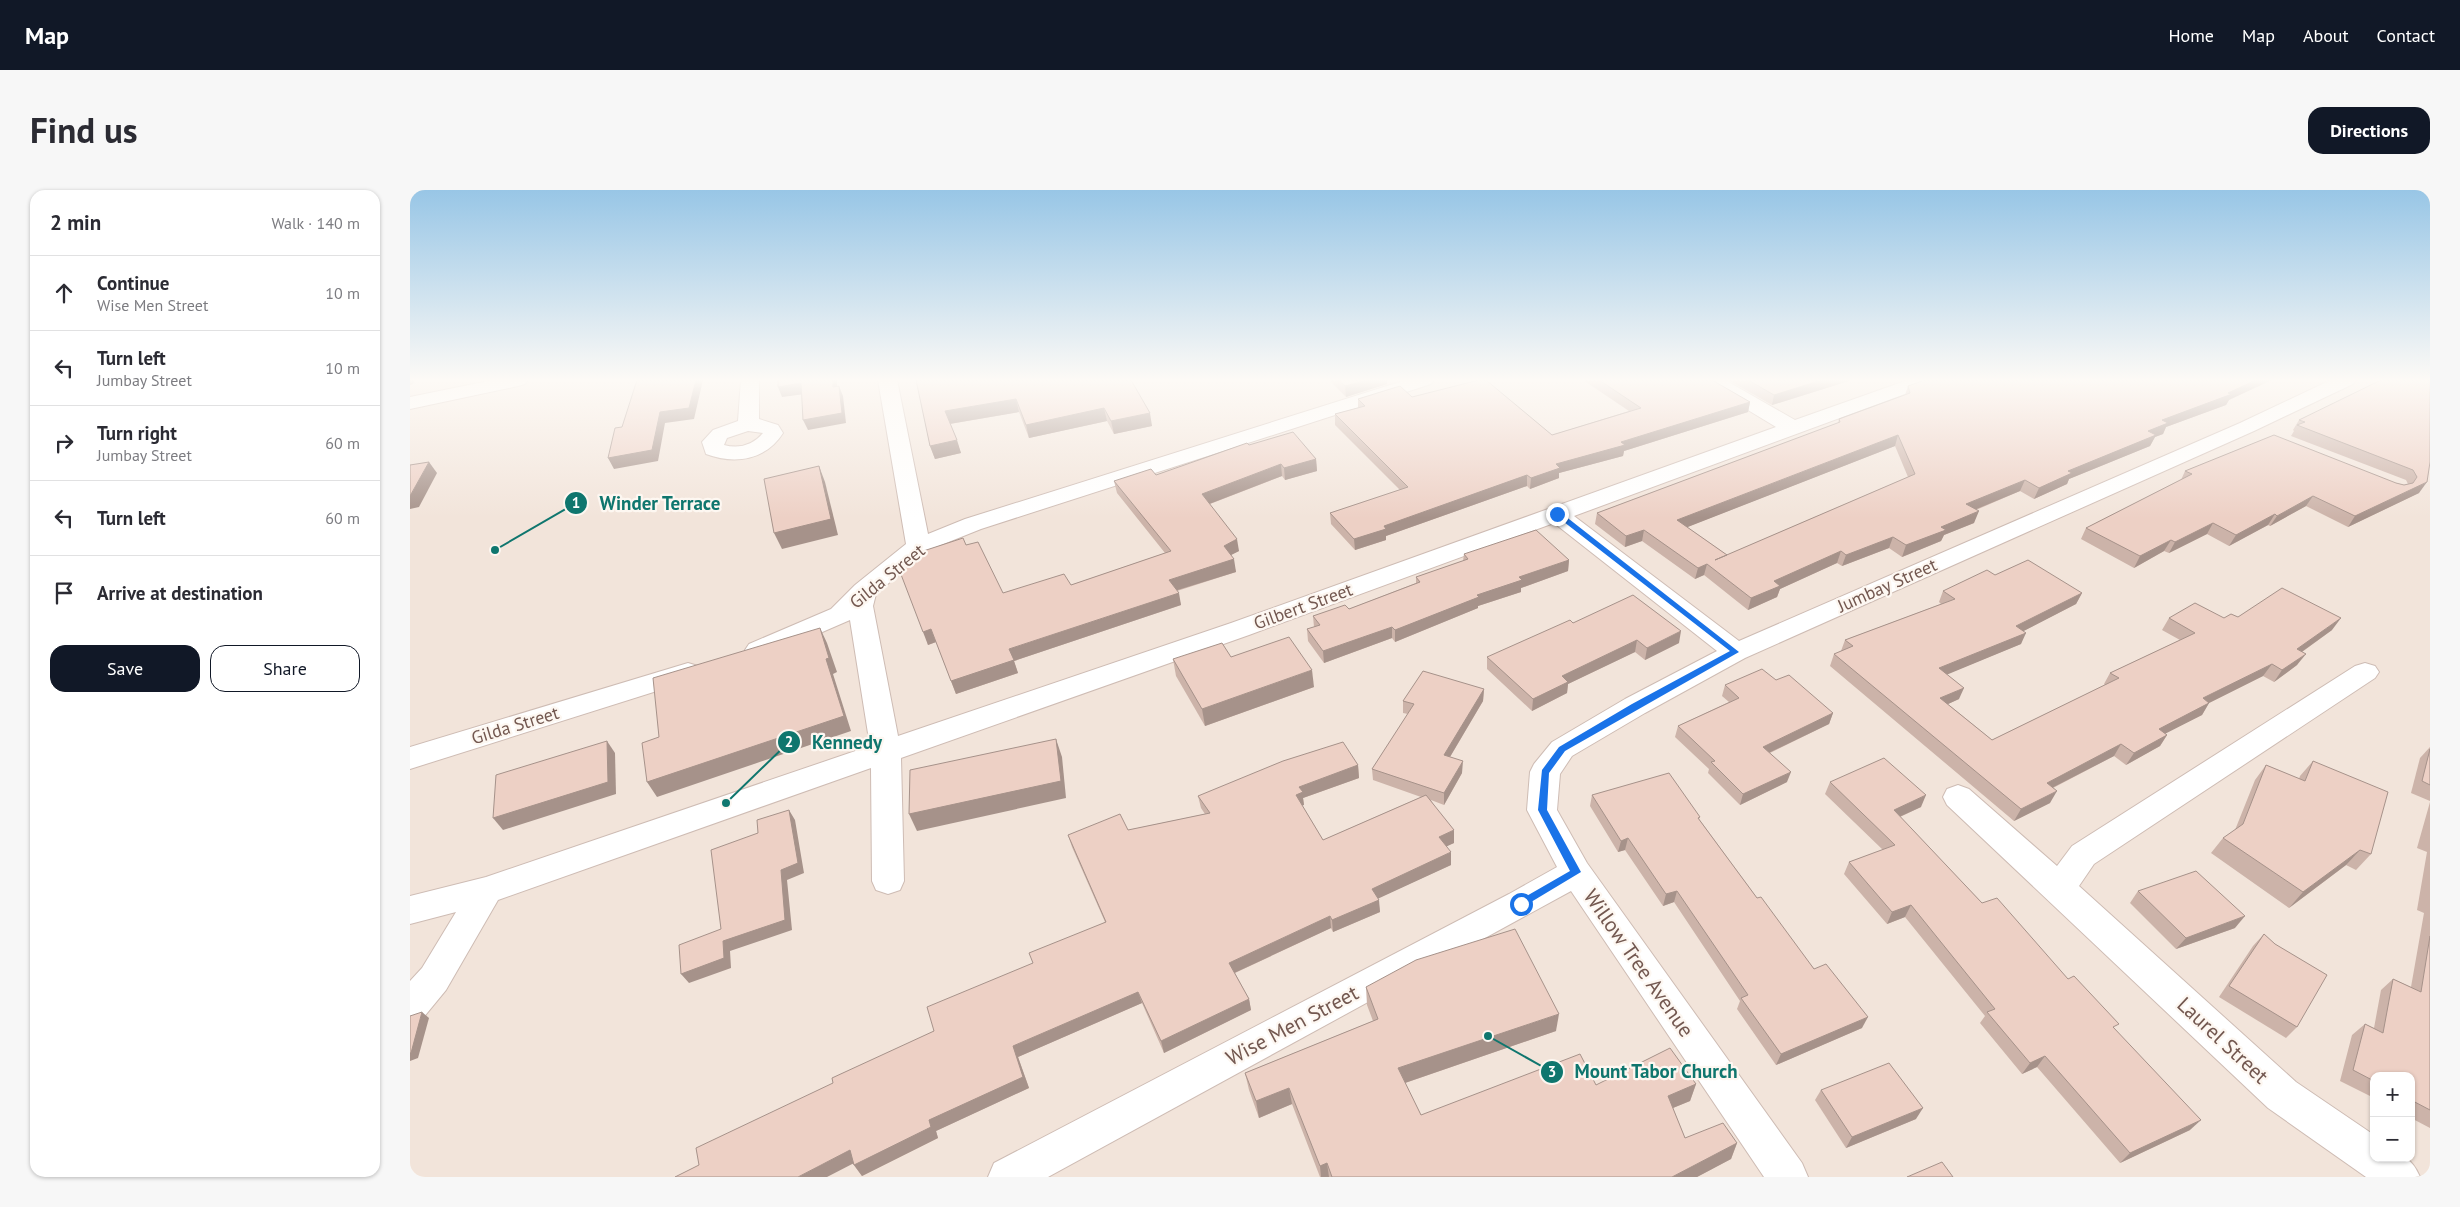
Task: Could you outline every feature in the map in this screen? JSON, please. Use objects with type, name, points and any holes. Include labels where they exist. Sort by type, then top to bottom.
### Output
[{"type":"street","points":[[896,426],[918,546]]},
{"type":"street","name":"Gilda Street","points":[[410,758],[771,646],[840,615],[864,591],[918,546],[973,524],[1280,426]]},
{"type":"street","name":"Gilbert Street","points":[[410,910],[486,890],[1240,629],[1798,426]]},
{"type":"street","points":[[2247,427],[2273,438]]},
{"type":"street","name":"Jumbay Street","points":[[1576,872],[1542,810],[1545,772],[1562,749],[1635,706],[1736,652],[2247,427]]},
{"type":"street","points":[[1557,514],[1736,652]]},
{"type":"street","points":[[864,591],[860,606],[886,751],[888,881]]},
{"type":"street","points":[[2059,888],[2083,855],[2365,672]]},
{"type":"street","name":"Laurel Street","points":[[1958,797],[2282,1095],[2400,1177]]},
{"type":"street","name":"Wise Men Street","points":[[1008,1177],[1521,904],[1576,872]]},
{"type":"street","name":"Willow Tree Avenue","points":[[1576,872],[1788,1177]]},
{"type":"street","points":[[410,1007],[434,979],[486,890]]},
{"type":"shaded area","points":[[410,426],[2430,426],[2430,1177],[410,1177]]},
{"type":"building","points":[[657,426],[652,450],[608,458],[615,428]]},
{"type":"building","points":[[926,426],[951,426],[957,440],[930,446]]},
{"type":"building","points":[[1347,426],[1541,426],[1552,435],[1581,426],[1672,426],[1621,442],[1625,445],[1556,464],[1560,468],[1531,478],[1527,475],[1384,526],[1386,529],[1354,539],[1330,513],[1408,487]]},
{"type":"building","points":[[1829,426],[2160,426],[2148,431],[2156,435],[2068,471],[2072,473],[2039,488],[2025,480],[1966,504],[1979,511],[1941,527],[1946,530],[1906,545],[1893,537],[1846,555],[1841,551],[1774,581],[1780,586],[1751,598],[1707,564],[1698,568],[1644,530],[1626,536],[1597,513]],"holes":[[[1898,435],[1915,474],[1727,555],[1677,520]]]},
{"type":"building","points":[[2300,426],[2430,426],[2430,462],[2427,482],[2355,516],[2313,496],[2277,516],[2275,514],[2236,535],[2213,523],[2175,542],[2171,540],[2140,556],[2086,528],[2192,474],[2185,471],[2274,435],[2396,483],[2404,485],[2413,483],[2417,477],[2413,470]]},
{"type":"building","points":[[1293,432],[1316,459],[1284,468],[1281,464],[1202,494],[1237,539],[1224,546],[1234,559],[1169,580],[1179,593],[1009,649],[1014,660],[951,681],[931,629],[923,632],[897,564],[907,561],[905,557],[963,538],[966,545],[978,542],[1003,593],[1064,574],[1071,585],[1171,551],[1114,481],[1151,469],[1156,475],[1247,443],[1249,445]]},
{"type":"building","points":[[429,462],[410,496],[410,465]]},
{"type":"building","points":[[819,466],[831,519],[774,533],[764,479]]},
{"type":"building","points":[[1536,530],[1569,560],[1519,577],[1522,580],[1477,595],[1479,597],[1395,630],[1392,627],[1323,651],[1307,629],[1320,625],[1313,616],[1345,605],[1349,609],[1420,582],[1416,577],[1468,559],[1464,554]]},
{"type":"building","points":[[2028,560],[2082,593],[2016,626],[2026,633],[1939,668],[1964,688],[1940,698],[1992,740],[2119,678],[2110,673],[2195,633],[2169,618],[2195,603],[2224,618],[2231,614],[2238,617],[2282,588],[2341,618],[2297,649],[2306,654],[2282,670],[2272,664],[2203,698],[2209,703],[2159,729],[2167,735],[2134,753],[2121,744],[2047,783],[2057,791],[2021,809],[1834,654],[1853,646],[1845,640],[1955,599],[1943,591],[1987,570],[1995,575]]},
{"type":"building","points":[[1633,595],[1681,631],[1647,648],[1637,640],[1562,676],[1568,682],[1533,699],[1487,657],[1570,620],[1573,623]]},
{"type":"building","points":[[820,628],[829,658],[826,659],[844,716],[647,782],[642,743],[659,737],[653,678]]},
{"type":"building","points":[[1289,637],[1312,670],[1202,709],[1173,659],[1222,643],[1231,657]]},
{"type":"building","points":[[1762,669],[1776,680],[1789,675],[1833,713],[1763,747],[1791,772],[1743,794],[1711,762],[1715,761],[1678,726],[1739,698],[1725,685]]},
{"type":"building","points":[[1423,671],[1484,689],[1444,755],[1463,761],[1444,793],[1372,769],[1414,704],[1403,701]]},
{"type":"building","points":[[1056,739],[1061,781],[909,814],[910,770]]},
{"type":"building","points":[[607,741],[608,782],[493,818],[496,775]]},
{"type":"building","points":[[1343,742],[1358,765],[1299,787],[1303,792],[1296,795],[1323,840],[1426,795],[1454,830],[1439,837],[1451,852],[1372,889],[1379,900],[1332,920],[1330,916],[1229,963],[1249,999],[1161,1041],[1138,992],[1013,1046],[1023,1077],[929,1120],[931,1127],[854,1165],[850,1150],[798,1177],[675,1177],[699,1165],[696,1148],[833,1083],[832,1078],[934,1031],[927,1007],[1033,963],[1029,953],[1106,922],[1068,835],[1120,814],[1128,830],[1210,813],[1198,796],[1283,761]]},
{"type":"building","points":[[2430,749],[2430,785],[2422,781]]},
{"type":"building","points":[[1884,758],[1926,795],[1894,810],[1982,903],[1997,898],[2068,979],[2074,976],[2119,1024],[2113,1027],[2201,1120],[2130,1153],[2045,1056],[2030,1063],[1987,1012],[1995,1009],[1911,905],[1892,912],[1849,862],[1895,845],[1830,782]]},
{"type":"building","points":[[2313,761],[2388,792],[2371,854],[2360,850],[2303,892],[2223,838],[2243,824],[2266,765],[2305,781]]},
{"type":"building","points":[[1669,773],[1700,817],[1698,818],[1757,898],[1761,897],[1814,969],[1826,964],[1868,1017],[1781,1054],[1741,998],[1748,995],[1677,891],[1666,894],[1628,838],[1621,841],[1592,795]]},
{"type":"building","points":[[789,810],[798,863],[781,870],[785,920],[723,941],[724,958],[681,974],[679,945],[721,929],[711,850],[758,833],[757,820]]},
{"type":"building","points":[[2196,871],[2245,916],[2186,938],[2138,891]]},
{"type":"building","points":[[1515,929],[1559,1014],[1398,1068],[1421,1115],[1580,1054],[1596,1085],[1670,1048],[1696,1084],[1668,1096],[1685,1138],[1723,1123],[1737,1143],[1672,1177],[1332,1177],[1327,1163],[1320,1166],[1289,1088],[1256,1101],[1245,1073],[1378,1019],[1366,987],[1416,960]]},
{"type":"building","points":[[2264,934],[2275,944],[2327,975],[2297,1027],[2229,986]]},
{"type":"building","points":[[2430,936],[2430,1110],[2415,1102],[2415,1072],[2370,1072],[2370,1079],[2353,1070],[2365,1024],[2383,1033],[2393,979],[2421,992]]},
{"type":"building","points":[[422,1012],[411,1053],[410,1053],[410,1016]]},
{"type":"building","points":[[1889,1063],[1923,1108],[1852,1137],[1821,1090]]},
{"type":"building","points":[[1942,1162],[1953,1177],[1907,1177]]},
{"type":"place","name":"Winder Terrace","points":[[495,550]]},
{"type":"place","name":"Kennedy","points":[[726,803]]},
{"type":"place","name":"Mount Tabor Church","points":[[1488,1036]]},
{"type":"route","points":[[1521,904],[1576,872],[1542,810],[1545,772],[1562,749],[1635,706],[1736,652],[1557,514]]}]
